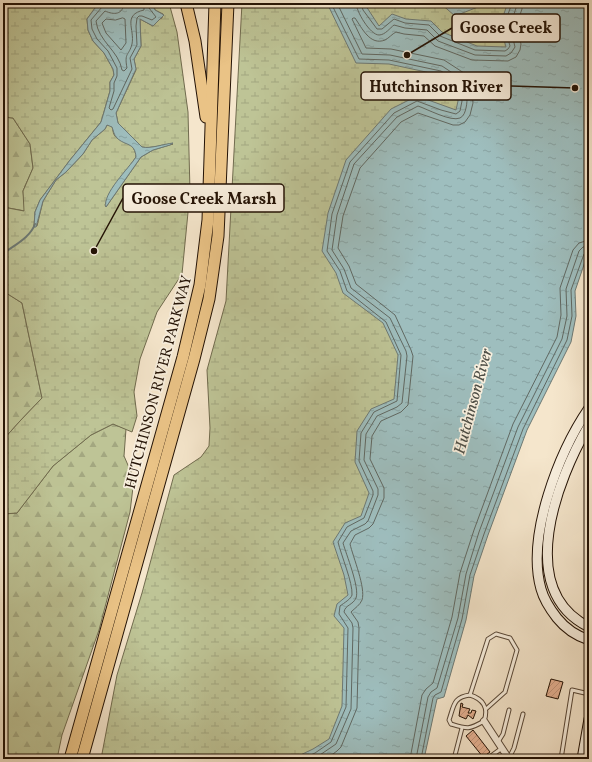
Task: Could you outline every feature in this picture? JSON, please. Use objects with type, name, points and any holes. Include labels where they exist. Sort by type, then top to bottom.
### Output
[{"type":"highway","points":[[186,3],[196,47],[211,144]]},
{"type":"highway","name":"HUTCHINSON RIVER PARKWAY","points":[[70,759],[194,316],[200,285],[207,241],[215,3]]},
{"type":"highway","name":"HUTCHINSON RIVER PARKWAY","points":[[82,759],[210,299],[216,259],[221,203],[228,3]]},
{"type":"main road","points":[[589,408],[568,444],[552,483],[541,526],[538,556],[539,581],[545,601],[560,622],[581,637],[589,640]]},
{"type":"main road","points":[[589,426],[571,459],[558,493],[550,528],[547,563],[551,584],[562,606],[570,614],[589,627]]},
{"type":"main road","points":[[582,759],[589,718]]},
{"type":"street","points":[[484,721],[509,758]]},
{"type":"lane","points":[[470,696],[488,639],[496,634],[510,638],[517,650],[505,692],[486,709]]},
{"type":"lane","points":[[561,759],[572,690],[589,694]]},
{"type":"lane","points":[[470,696],[482,700],[486,709],[484,721],[469,728],[462,728],[451,724],[449,720],[455,702],[458,698],[470,696]]},
{"type":"lane","points":[[498,742],[503,734],[509,710]]},
{"type":"lane","points":[[509,758],[514,748],[523,714]]},
{"type":"lane","points":[[462,728],[455,758],[463,759]]},
{"type":"lane","points":[[487,759],[502,748]]},
{"type":"green space","points":[[6,3],[30,3],[36,5],[48,3],[103,3],[98,4],[87,19],[88,30],[93,41],[104,53],[113,69],[114,75],[110,82],[110,91],[101,122],[40,200],[35,212],[34,226],[37,226],[43,201],[56,180],[83,154],[92,140],[105,129],[107,125],[112,126],[113,133],[118,139],[134,149],[136,157],[109,194],[105,205],[106,207],[141,157],[153,150],[173,144],[142,147],[118,123],[116,113],[136,70],[134,59],[141,46],[140,19],[153,26],[162,18],[163,14],[155,10],[153,6],[156,3],[169,3],[177,32],[188,112],[190,192],[182,274],[157,312],[140,359],[134,392],[137,416],[132,432],[113,424],[91,435],[53,466],[17,513],[3,514],[3,440],[42,398],[22,303],[3,291],[3,207],[24,211],[23,191],[33,168],[30,144],[13,118],[3,117],[3,9]]},
{"type":"green space","points":[[242,3],[344,3],[352,28],[465,68],[342,759],[101,759],[117,675],[142,593],[174,475],[201,457],[209,446],[210,428],[207,370],[226,301]]},
{"type":"green space","points":[[345,3],[542,3],[530,54],[410,52]]},
{"type":"green space","points":[[3,117],[13,118],[30,144],[33,168],[23,191],[25,211],[3,207]]},
{"type":"green space","points":[[3,291],[22,303],[42,398],[3,440]]},
{"type":"green space","points":[[113,424],[126,429],[124,456],[134,479],[130,512],[99,630],[62,735],[57,759],[3,759],[3,514],[17,513],[53,466],[91,435]]},
{"type":"water","points":[[103,3],[114,5],[115,3],[156,3],[153,6],[155,10],[164,15],[153,26],[140,19],[141,46],[134,59],[136,69],[116,113],[118,123],[142,147],[153,147],[173,143],[153,150],[141,157],[106,207],[108,195],[112,188],[136,157],[134,149],[117,138],[112,127],[107,125],[105,129],[92,140],[83,154],[56,180],[43,201],[36,227],[34,227],[35,212],[40,200],[101,122],[110,91],[110,82],[114,75],[113,69],[104,53],[93,41],[88,30],[87,19],[98,4]]},
{"type":"water","points":[[327,3],[364,3],[379,26],[392,14],[406,19],[431,21],[442,32],[477,46],[506,47],[500,25],[507,3],[589,3],[589,250],[575,291],[576,316],[571,342],[527,430],[488,535],[474,576],[466,620],[444,697],[437,699],[424,759],[292,759],[329,739],[342,706],[344,628],[334,616],[337,604],[348,595],[344,575],[333,542],[345,523],[361,516],[369,493],[355,462],[357,431],[371,409],[394,399],[398,355],[383,323],[343,293],[336,273],[322,251],[328,213],[346,160],[391,109],[417,96],[456,110],[458,101],[456,85],[440,75],[389,64],[356,63]]},
{"type":"water","points":[[440,3],[483,3],[483,5],[455,16]]},
{"type":"building","points":[[551,679],[563,682],[558,699],[546,696]]},
{"type":"building","points":[[461,703],[463,704],[462,707],[470,709],[468,713],[471,713],[472,710],[476,711],[473,719],[468,715],[466,719],[459,716]]},
{"type":"building","points":[[473,730],[490,752],[483,757],[466,736]]},
{"type":"waterway","points":[[3,254],[26,237],[33,229],[35,224]]},
{"type":"place","name":"Goose Creek","points":[[407,55]]},
{"type":"place","name":"Hutchinson River","points":[[575,88]]},
{"type":"place","name":"Goose Creek Marsh","points":[[94,251]]}]
